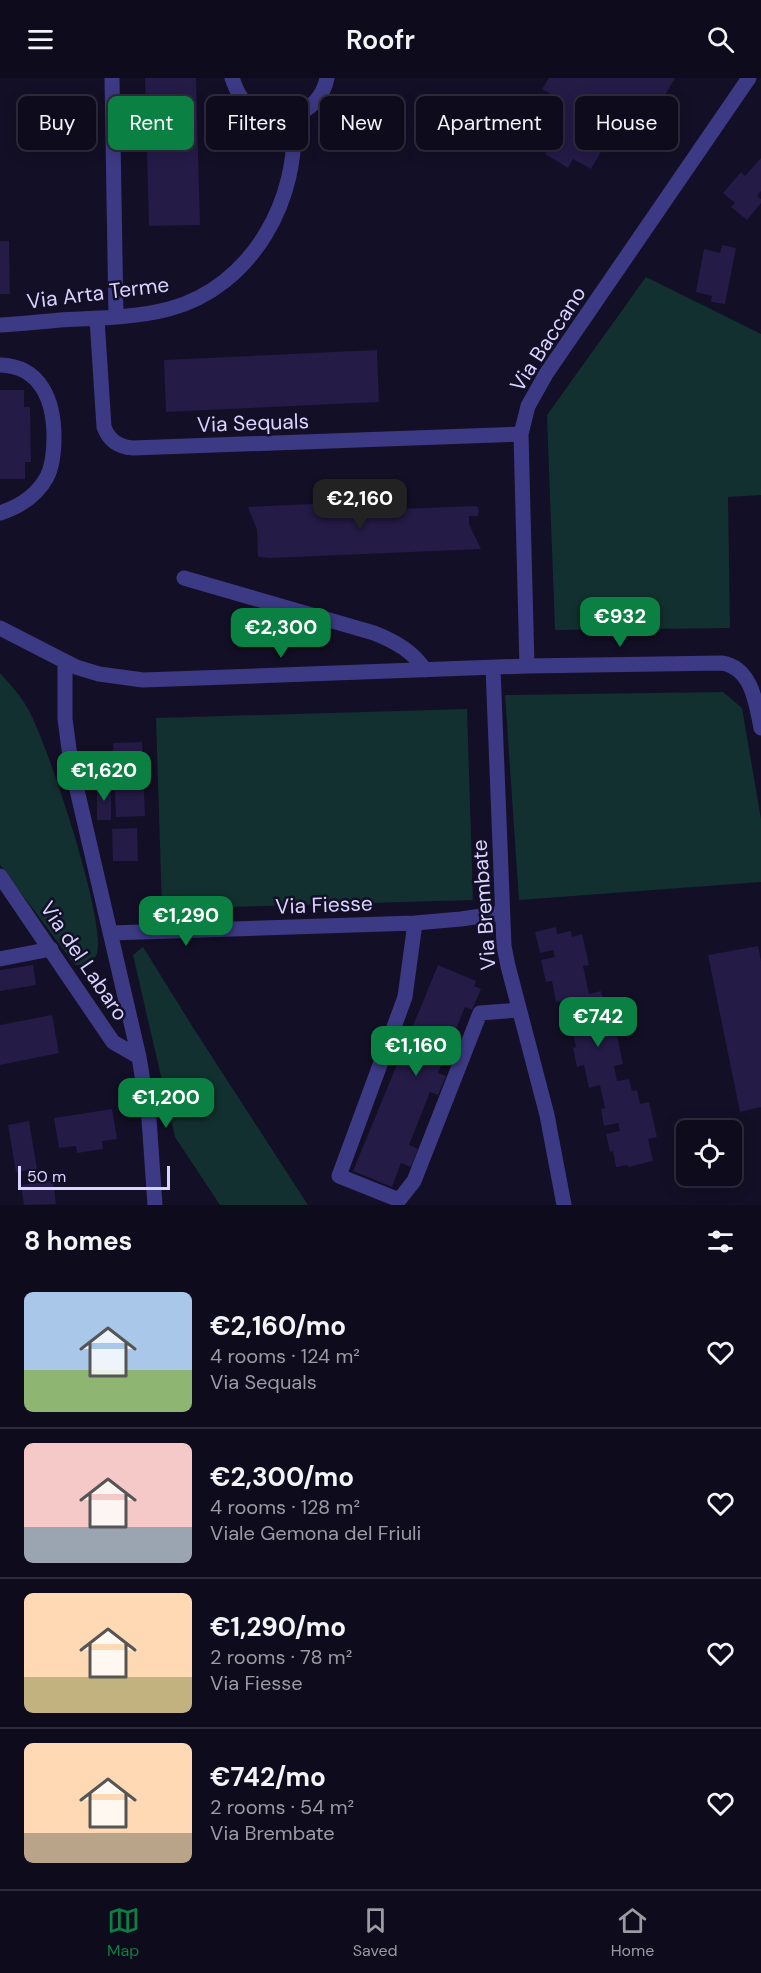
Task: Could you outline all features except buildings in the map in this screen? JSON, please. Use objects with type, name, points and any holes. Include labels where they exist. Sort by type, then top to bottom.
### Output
[{"type":"street","points":[[112,78],[116,317]]},
{"type":"street","points":[[232,78],[239,96]]},
{"type":"street","points":[[308,109],[318,99],[327,78]]},
{"type":"street","name":"Via Baccano","points":[[527,666],[521,434],[528,406],[546,374],[749,78]]},
{"type":"street","name":"Via Arta Terme","points":[[0,325],[116,317],[168,309],[195,299],[230,275],[257,248],[277,216],[293,150]]},
{"type":"street","name":"Via Sequals","points":[[97,319],[104,427],[111,440],[122,446],[133,448],[521,434]]},
{"type":"street","points":[[0,365],[19,367],[39,382],[49,401],[54,427],[54,442],[52,464],[43,483],[24,501],[0,513]]},
{"type":"street","points":[[184,578],[374,633],[393,641],[409,652],[425,670]]},
{"type":"street","points":[[0,628],[65,663],[99,674],[151,680],[527,666],[722,663],[737,668],[750,685],[761,728]]},
{"type":"street","points":[[65,663],[65,720],[70,756],[139,1058],[149,1119],[155,1205]]},
{"type":"street","name":"Via Brembate","points":[[493,668],[502,913],[508,966],[546,1115],[564,1205]]},
{"type":"street","name":"Via del Labaro","points":[[0,876],[113,1042],[139,1058]]},
{"type":"street","name":"Via Fiesse","points":[[110,933],[415,923],[502,913]]},
{"type":"street","points":[[415,923],[405,997],[339,1176],[399,1200],[414,1181],[480,1013],[519,1010]]},
{"type":"street","points":[[0,959],[51,949]]},
{"type":"green space","points":[[646,277],[761,334],[761,495],[728,497],[730,628],[555,630],[547,415]]},
{"type":"green space","points":[[0,673],[22,699],[37,728],[61,793],[85,871],[98,935],[96,956],[85,964],[75,965],[0,865]]},
{"type":"green space","points":[[723,692],[742,708],[761,819],[761,882],[519,900],[505,695]]},
{"type":"green space","points":[[467,709],[473,900],[162,909],[156,718]]},
{"type":"green space","points":[[143,947],[308,1205],[220,1205],[175,1137],[133,955]]}]
